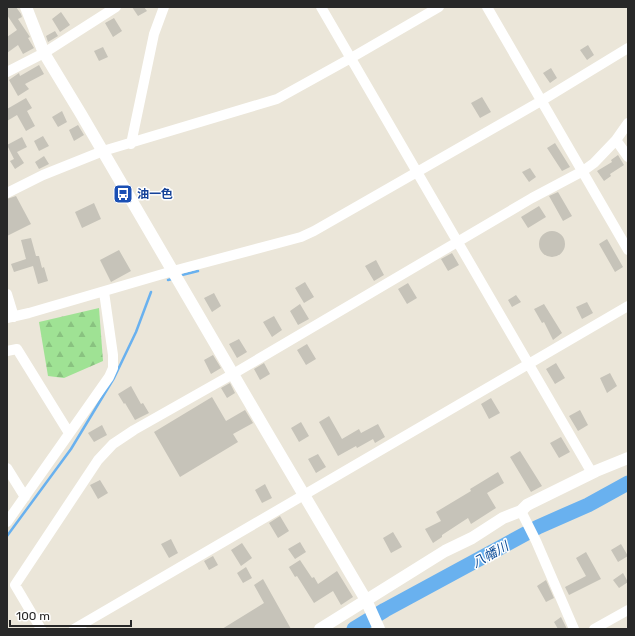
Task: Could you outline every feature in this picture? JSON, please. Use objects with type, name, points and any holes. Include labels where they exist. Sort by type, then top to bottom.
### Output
[{"type":"street","points":[[26,7],[44,53],[304,495],[368,605],[378,627]]},
{"type":"street","points":[[7,72],[44,53],[116,7]]},
{"type":"street","points":[[131,144],[154,34],[164,7]]},
{"type":"street","points":[[321,7],[592,473]]},
{"type":"street","points":[[7,193],[102,151],[131,144],[277,99],[439,7]]},
{"type":"street","points":[[487,7],[628,250]]},
{"type":"street","points":[[7,294],[10,317],[308,234],[349,212],[417,171],[541,101],[628,48]]},
{"type":"street","points":[[42,629],[11,583],[98,460],[113,444],[134,430],[233,374],[532,198],[583,171],[594,164],[616,140],[628,123]]},
{"type":"street","points":[[616,140],[628,157]]},
{"type":"street","points":[[7,522],[109,376],[113,368],[113,355],[104,292]]},
{"type":"street","points":[[74,629],[628,306]]},
{"type":"street","points":[[7,351],[17,349],[69,433]]},
{"type":"street","points":[[320,629],[368,605],[445,551],[472,538],[503,518],[521,511],[527,505],[592,473],[628,458]]},
{"type":"street","points":[[7,468],[25,496]]},
{"type":"street","points":[[521,511],[536,541],[574,629]]},
{"type":"street","points":[[594,629],[628,610]]},
{"type":"green space","points":[[99,308],[103,361],[64,378],[48,376],[39,322]]},
{"type":"building","points":[[7,7],[16,7],[21,14],[22,17],[18,19],[30,37],[28,38],[34,48],[23,54],[18,45],[7,53],[7,37],[17,30],[7,15]]},
{"type":"building","points":[[132,7],[144,7],[147,11],[138,16]]},
{"type":"building","points":[[61,12],[70,25],[60,32],[52,19]]},
{"type":"building","points":[[114,18],[122,31],[113,37],[105,23]]},
{"type":"building","points":[[55,31],[58,36],[48,42],[46,36]]},
{"type":"building","points":[[588,45],[594,55],[587,60],[580,50]]},
{"type":"building","points":[[103,47],[108,57],[99,61],[94,51]]},
{"type":"building","points":[[39,65],[44,74],[25,84],[29,89],[18,96],[9,80],[19,73],[20,76]]},
{"type":"building","points":[[551,68],[557,78],[550,83],[543,73]]},
{"type":"building","points":[[482,97],[491,112],[480,118],[471,103]]},
{"type":"building","points":[[26,98],[32,108],[27,111],[35,126],[26,131],[17,115],[7,121],[7,109]]},
{"type":"building","points":[[62,111],[67,122],[58,127],[52,117]]},
{"type":"building","points":[[78,125],[84,135],[74,141],[69,130]]},
{"type":"building","points":[[43,136],[49,146],[39,151],[34,141]]},
{"type":"building","points":[[22,137],[27,147],[17,152],[24,163],[15,169],[10,161],[14,159],[7,145]]},
{"type":"building","points":[[555,143],[570,167],[562,171],[547,148]]},
{"type":"building","points":[[618,155],[624,165],[610,174],[611,176],[604,181],[597,171],[612,162],[611,160]]},
{"type":"building","points":[[44,156],[49,164],[39,169],[35,162]]},
{"type":"building","points":[[530,168],[536,177],[529,182],[522,172]]},
{"type":"building","points":[[558,192],[572,216],[563,221],[549,196]]},
{"type":"building","points":[[16,196],[31,224],[7,236],[7,199]]},
{"type":"building","points":[[94,203],[101,219],[82,228],[75,212]]},
{"type":"building","points":[[539,206],[546,217],[528,228],[521,217]]},
{"type":"building","points":[[552,231],[561,235],[565,244],[561,253],[552,257],[543,253],[539,244],[543,235]]},
{"type":"building","points":[[31,238],[36,256],[39,256],[42,268],[44,267],[48,281],[38,284],[33,266],[14,272],[11,264],[26,259],[21,240]]},
{"type":"building","points":[[607,239],[623,267],[615,272],[599,244]]},
{"type":"building","points":[[119,250],[131,271],[111,282],[100,260]]},
{"type":"building","points":[[452,253],[459,265],[448,271],[441,259]]},
{"type":"building","points":[[376,260],[384,275],[374,281],[365,266]]},
{"type":"building","points":[[305,282],[314,297],[304,303],[295,288]]},
{"type":"building","points":[[408,283],[417,298],[407,304],[398,289]]},
{"type":"building","points":[[214,293],[221,306],[212,312],[204,298]]},
{"type":"building","points":[[516,295],[521,302],[512,307],[508,300]]},
{"type":"building","points":[[587,302],[593,313],[582,319],[576,307]]},
{"type":"building","points":[[300,304],[309,319],[298,325],[290,311]]},
{"type":"building","points":[[544,304],[562,333],[553,340],[544,322],[542,323],[534,309]]},
{"type":"building","points":[[274,316],[282,330],[272,337],[263,322]]},
{"type":"building","points":[[239,339],[247,352],[237,358],[229,344]]},
{"type":"building","points":[[307,344],[316,359],[306,365],[297,350]]},
{"type":"building","points":[[213,355],[221,368],[211,374],[204,360]]},
{"type":"building","points":[[264,363],[270,374],[260,380],[254,369]]},
{"type":"building","points":[[556,363],[565,378],[555,384],[546,369]]},
{"type":"building","points":[[610,373],[617,386],[607,393],[600,378]]},
{"type":"building","points":[[230,383],[235,393],[227,398],[221,388]]},
{"type":"building","points":[[131,386],[141,404],[143,403],[149,413],[135,420],[118,394]]},
{"type":"building","points":[[212,397],[226,421],[245,410],[253,423],[233,434],[238,442],[180,477],[154,432]]},
{"type":"building","points":[[491,398],[500,413],[489,419],[481,404]]},
{"type":"building","points":[[580,410],[588,425],[578,431],[569,416]]},
{"type":"building","points":[[329,416],[342,439],[359,429],[361,433],[378,424],[385,437],[375,443],[373,439],[338,456],[319,422]]},
{"type":"building","points":[[301,422],[309,436],[299,442],[291,428]]},
{"type":"building","points":[[102,425],[107,435],[94,442],[88,433]]},
{"type":"building","points":[[561,437],[570,452],[559,458],[550,443]]},
{"type":"building","points":[[520,451],[542,486],[531,492],[510,457]]},
{"type":"building","points":[[318,454],[326,467],[316,473],[308,459]]},
{"type":"building","points":[[498,472],[504,483],[487,493],[496,508],[471,524],[468,518],[442,535],[442,537],[433,543],[425,529],[441,521],[436,512],[471,491],[470,489]]},
{"type":"building","points":[[100,480],[108,493],[98,499],[90,485]]},
{"type":"building","points":[[265,484],[272,498],[262,503],[255,490]]},
{"type":"building","points":[[280,516],[289,531],[278,538],[269,523]]},
{"type":"building","points":[[393,532],[402,547],[391,553],[383,538]]},
{"type":"building","points":[[171,539],[178,553],[169,558],[161,544]]},
{"type":"building","points":[[300,542],[306,552],[295,559],[288,549]]},
{"type":"building","points":[[242,543],[252,558],[241,566],[231,550]]},
{"type":"building","points":[[621,544],[628,556],[618,562],[611,550]]},
{"type":"building","points":[[586,552],[601,579],[569,595],[565,587],[586,576],[576,558]]},
{"type":"building","points":[[213,556],[218,565],[209,570],[204,561]]},
{"type":"building","points":[[300,560],[318,584],[337,571],[353,597],[341,605],[333,591],[314,603],[297,576],[295,577],[289,567]]},
{"type":"building","points":[[246,567],[252,578],[243,583],[237,573]]},
{"type":"building","points":[[623,573],[628,582],[619,588],[613,580]]},
{"type":"building","points":[[263,579],[291,629],[222,629],[264,603],[254,585]]},
{"type":"building","points":[[546,580],[554,598],[546,602],[537,586]]},
{"type":"building","points":[[561,617],[567,629],[558,629],[554,622]]},
{"type":"waterway","points":[[182,275],[198,271]]},
{"type":"waterway","points":[[168,280],[172,279]]},
{"type":"waterway","points":[[7,536],[71,449],[114,378],[136,332],[151,292]]},
{"type":"waterway","name":"八幡川","points":[[354,629],[385,610],[538,527],[588,505],[628,483]]},
{"type":"place","name":"油一色","points":[[123,194]]}]
